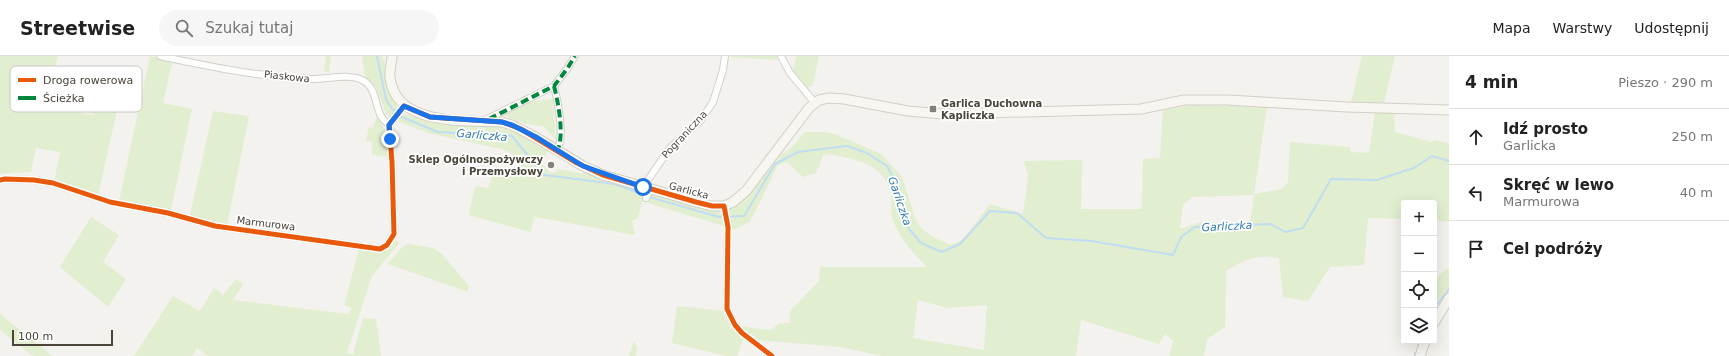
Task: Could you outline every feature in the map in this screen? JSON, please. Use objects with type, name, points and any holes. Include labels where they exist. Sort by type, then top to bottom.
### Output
[{"type":"street","name":"Piaskowa","points":[[160,56],[219,67],[283,76],[313,79],[360,79],[366,82],[371,88],[381,117],[391,123]]},
{"type":"street","points":[[391,123],[402,108],[392,89],[390,76],[392,56]]},
{"type":"street","points":[[484,121],[554,86],[567,70],[575,56]]},
{"type":"street","name":"Pograniczna","points":[[646,198],[647,189],[666,152],[701,120],[713,102],[722,76],[725,56]]},
{"type":"street","points":[[781,56],[790,73],[815,103]]},
{"type":"street","points":[[554,86],[557,99],[561,142],[557,150]]},
{"type":"street","points":[[772,356],[742,333],[735,325],[727,309],[726,213],[733,202],[746,191],[815,103],[829,98],[844,99],[908,111],[943,114],[1141,109],[1184,100],[1249,100],[1346,107],[1449,110]]},
{"type":"street","name":"Garlicka","points":[[402,108],[430,117],[502,122],[512,125],[590,170],[647,189],[706,205],[726,213]]},
{"type":"street","name":"Marmurowa","points":[[0,180],[5,178],[34,180],[50,183],[110,202],[168,213],[216,226],[380,248],[387,245],[394,234],[391,123]]},
{"type":"street","points":[[1437,318],[1449,298]]},
{"type":"street","points":[[1420,356],[1425,344]]},
{"type":"green space","points":[[0,56],[58,56],[56,66],[10,66],[10,112],[78,112],[92,115],[93,112],[117,112],[98,196],[54,182],[60,152],[36,148],[31,172],[0,174]]},
{"type":"green space","points":[[150,56],[172,63],[163,103],[192,109],[171,210],[119,201],[138,112],[142,112],[142,93]]},
{"type":"green space","points":[[326,56],[331,56],[329,72],[324,72]]},
{"type":"green space","points":[[362,56],[382,56],[385,62],[392,95],[397,108],[391,118],[386,114],[376,87],[365,77]]},
{"type":"green space","points":[[776,56],[778,60],[730,57]]},
{"type":"green space","points":[[796,56],[819,56],[813,85],[805,89],[793,71]]},
{"type":"green space","points":[[1362,56],[1395,56],[1384,103],[1351,102]]},
{"type":"green space","points":[[553,99],[556,140],[543,126],[526,124],[503,115],[529,102]]},
{"type":"green space","points":[[1194,105],[1267,107],[1254,194],[1282,189],[1288,182],[1290,142],[1350,147],[1351,152],[1369,153],[1375,112],[1394,111],[1395,132],[1431,142],[1437,140],[1449,144],[1449,222],[1437,220],[1437,200],[1401,200],[1401,219],[1368,218],[1364,265],[1330,267],[1308,301],[1283,297],[1279,258],[1257,257],[1232,267],[1226,271],[1225,327],[1207,339],[1204,356],[1169,356],[1173,341],[1165,334],[1159,344],[1081,320],[1076,356],[883,356],[840,347],[757,340],[738,325],[771,330],[780,323],[790,323],[790,311],[819,281],[820,267],[927,267],[907,245],[896,227],[893,220],[891,195],[888,184],[882,176],[875,169],[857,160],[826,154],[823,156],[816,173],[803,177],[787,162],[778,165],[750,222],[730,231],[728,211],[748,195],[782,154],[792,147],[805,132],[824,132],[835,134],[881,154],[902,177],[916,220],[922,229],[933,237],[951,245],[962,240],[990,204],[1023,214],[1028,177],[1024,161],[1082,160],[1081,209],[1142,209],[1143,159],[1160,158],[1163,110]],"holes":[[[1254,195],[1250,223],[1201,222],[1180,229],[1183,205],[1193,197]],[[918,300],[947,308],[987,305],[984,350],[913,338]]]},
{"type":"green space","points":[[213,111],[249,116],[227,225],[190,215]]},
{"type":"green space","points":[[378,114],[388,139],[389,157],[372,155],[372,142],[366,141],[369,127],[373,128]]},
{"type":"green space","points":[[402,114],[456,125],[499,127],[526,136],[549,150],[541,163],[550,172],[555,173],[558,169],[592,175],[645,191],[638,218],[632,221],[635,235],[535,217],[530,232],[469,215],[475,186],[488,188],[495,167],[525,170],[511,153],[501,149],[428,133],[398,121]]},
{"type":"green space","points":[[651,193],[717,210],[721,214],[724,226],[648,203]]},
{"type":"green space","points":[[91,217],[119,235],[103,262],[126,279],[108,307],[60,267]]},
{"type":"green space","points":[[394,238],[399,243],[372,276],[347,353],[353,354],[363,318],[376,319],[381,356],[208,356],[197,348],[192,356],[134,356],[173,296],[200,311],[214,288],[223,295],[236,279],[243,284],[233,300],[348,314],[352,308],[344,305],[359,249],[376,251],[386,249]]},
{"type":"green space","points":[[409,244],[433,248],[441,253],[468,285],[468,292],[388,264],[402,247]]},
{"type":"green space","points":[[1449,268],[1449,287],[1437,301],[1437,279],[1443,271]]},
{"type":"green space","points":[[677,306],[722,311],[730,326],[744,338],[737,356],[726,356],[672,343]]},
{"type":"green space","points":[[0,314],[53,356],[33,356],[0,330]]},
{"type":"green space","points":[[634,341],[637,347],[636,356],[629,356]]},
{"type":"waterway","name":"Garliczka","points":[[377,56],[386,100],[397,115],[438,132],[512,136],[544,175],[615,184],[653,198],[719,217],[744,216],[775,164],[798,152],[847,146],[867,153],[887,166],[895,181],[909,229],[921,243],[942,252],[960,244],[990,211],[1017,213],[1046,238],[1092,241],[1173,255],[1181,237],[1195,227],[1271,224],[1285,232],[1303,228],[1331,179],[1377,180],[1414,168],[1432,156],[1449,161]]},
{"type":"waterway","points":[[1437,304],[1449,289]]},
{"type":"marked path","points":[[489,119],[554,86],[575,56]]},
{"type":"marked path","points":[[554,86],[561,128],[557,151]]},
{"type":"cycle path","points":[[0,180],[34,180],[53,183],[110,202],[168,213],[215,226],[380,249],[387,245],[394,234],[392,162],[389,125],[404,106],[430,117],[502,122],[521,129],[577,163],[603,175],[696,202],[712,206],[724,206],[728,227],[727,309],[735,325],[742,333],[772,356]]},
{"type":"place","name":"Garlica Duchowna Kapliczka","points":[[933,109]]},
{"type":"place","name":"Sklep Ogólnospożywczy i Przemysłowy","points":[[551,165]]},
{"type":"route","points":[[390,139],[389,125],[404,106],[430,117],[502,122],[521,129],[583,166],[643,187]]}]
